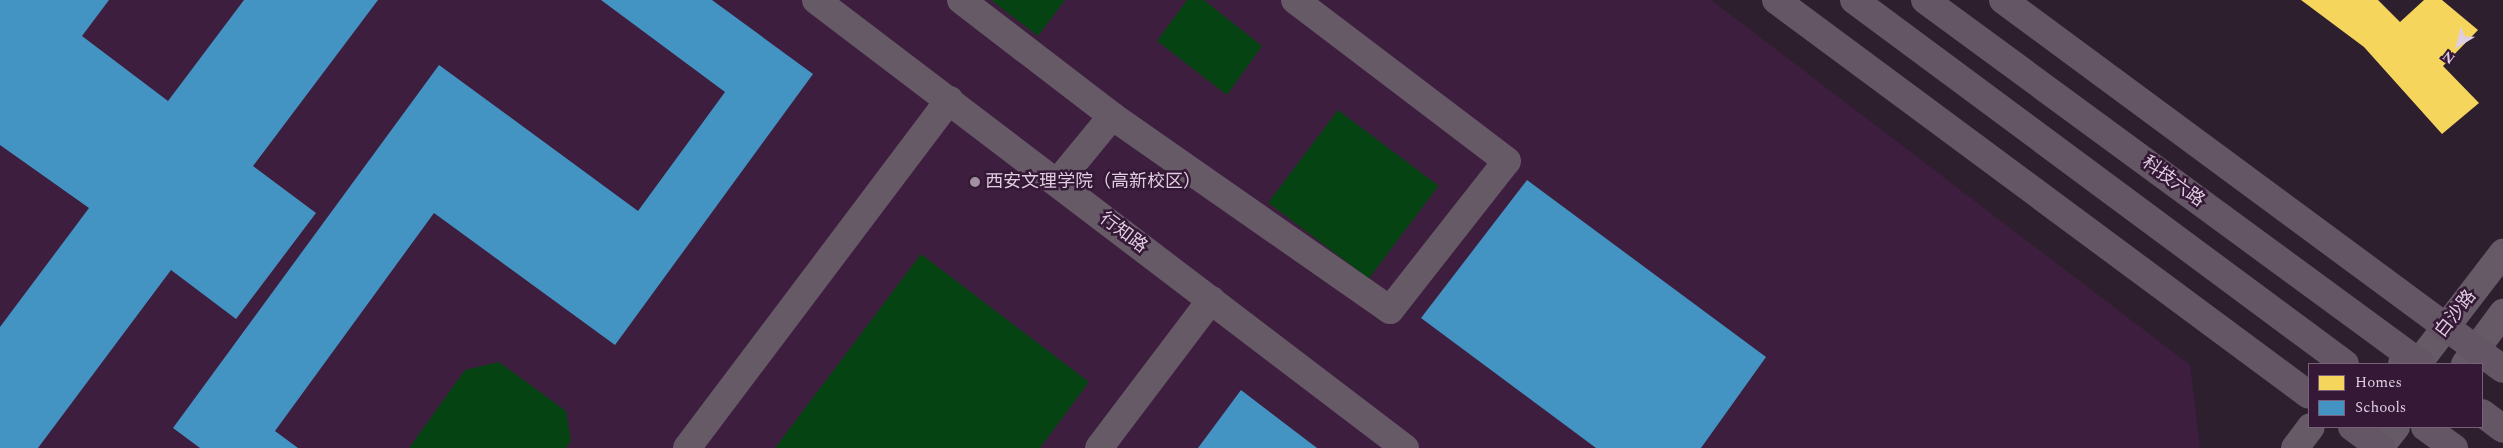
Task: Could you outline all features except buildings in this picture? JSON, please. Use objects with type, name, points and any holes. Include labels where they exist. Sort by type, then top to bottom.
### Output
[{"type":"main road","points":[[1776,0],[2308,394]]},
{"type":"main road","points":[[1854,0],[2344,363]]},
{"type":"main road","name":"科技六路","points":[[1925,0],[2413,363]]},
{"type":"main road","points":[[2003,0],[2445,327],[2471,356],[2503,368]]},
{"type":"main road","points":[[2483,414],[2503,429]]},
{"type":"main road","points":[[2354,428],[2384,442]]},
{"type":"main road","points":[[2426,428],[2454,448]]},
{"type":"street","name":"行知路","points":[[816,0],[1405,448]]},
{"type":"street","points":[[960,0],[1112,116],[1390,310],[1507,161],[1295,0]]},
{"type":"street","points":[[687,448],[948,100]]},
{"type":"street","points":[[1057,183],[1112,116]]},
{"type":"street","name":"白沙路","points":[[2415,363],[2503,253]]},
{"type":"street","points":[[1099,448],[1211,300]]},
{"type":"street","name":"白沙路","points":[[2471,356],[2503,313]]},
{"type":"street","points":[[2295,448],[2310,428]]},
{"type":"shaded area","name":"西安文理学院（高新校区）","points":[[0,0],[1711,0],[2190,365],[2200,448],[0,448]]},
{"type":"green space","points":[[991,0],[1065,0],[1038,36]]},
{"type":"green space","points":[[1187,0],[1204,0],[1262,46],[1227,95],[1157,41]]},
{"type":"green space","points":[[1338,110],[1439,186],[1369,278],[1268,203]]},
{"type":"green space","points":[[921,254],[1089,382],[1040,448],[775,448]]},
{"type":"green space","points":[[499,362],[566,411],[571,441],[566,448],[409,448],[465,370]]},
{"type":"place","name":"西安文理学院（高新校区）","points":[[975,182]]}]
